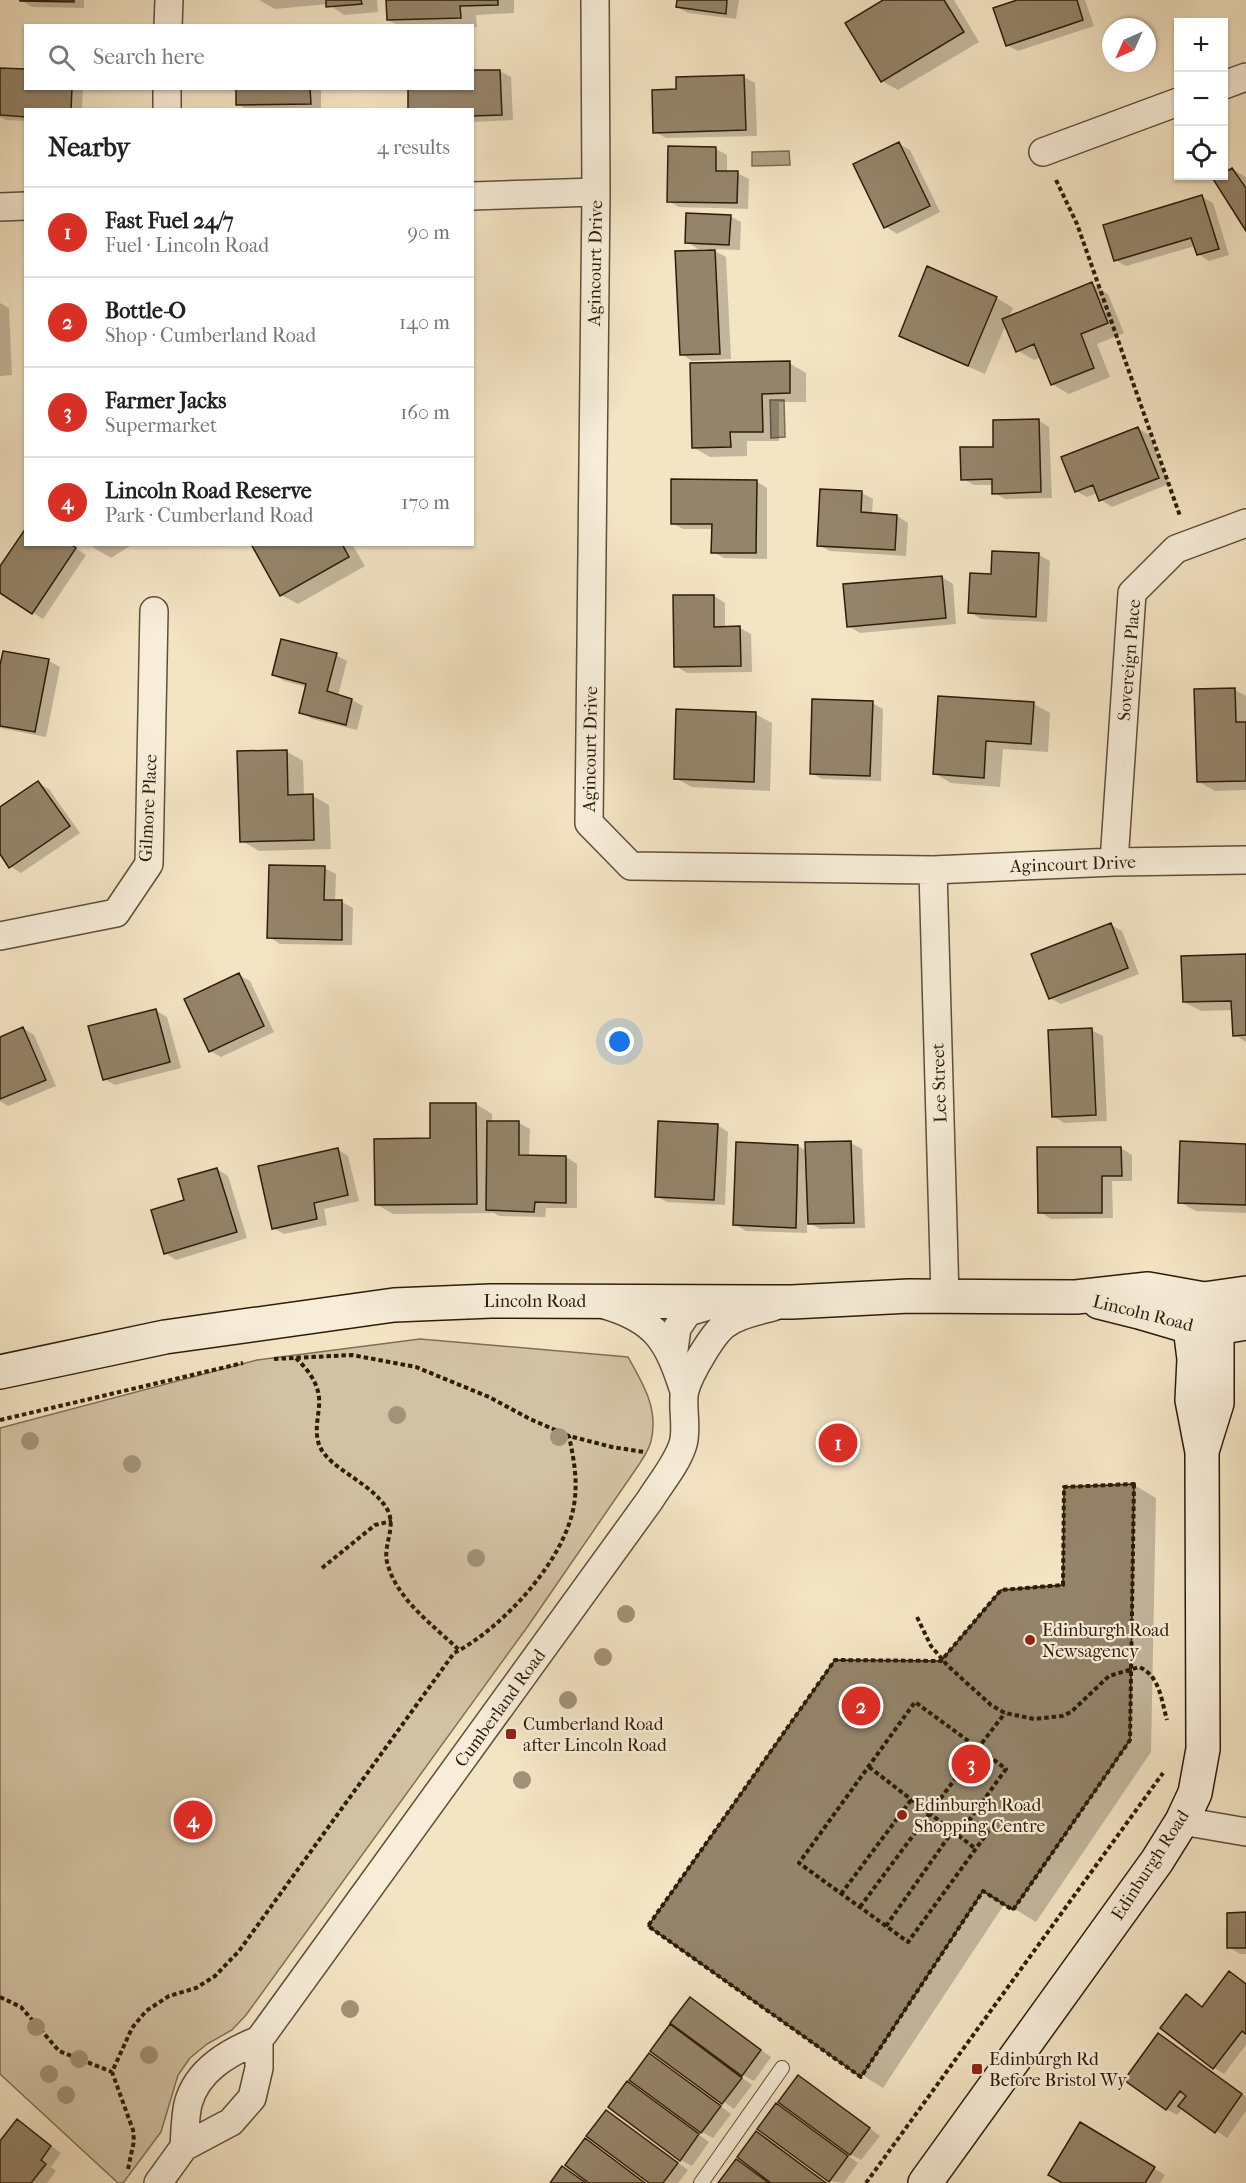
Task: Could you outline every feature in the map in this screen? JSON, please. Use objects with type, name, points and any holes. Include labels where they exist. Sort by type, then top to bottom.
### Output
[{"type":"street","points":[[168,24],[169,0]]},
{"type":"street","name":"Agincourt Drive","points":[[595,0],[596,192],[589,824],[631,866],[933,870],[1114,862],[1246,860]]},
{"type":"street","points":[[1228,84],[1246,77]]},
{"type":"street","points":[[167,90],[167,108]]},
{"type":"street","points":[[1043,152],[1174,104]]},
{"type":"street","points":[[474,196],[596,192]]},
{"type":"street","points":[[0,207],[24,206]]},
{"type":"street","name":"Sovereign Place","points":[[1114,862],[1132,593],[1176,549],[1246,524]]},
{"type":"street","name":"Gilmore Place","points":[[0,936],[116,914],[149,864],[154,611]]},
{"type":"street","name":"Lee Street","points":[[933,870],[945,1297]]},
{"type":"street","name":"Lincoln Road","points":[[0,1372],[165,1337],[394,1305],[491,1301],[591,1301],[675,1307],[726,1302],[792,1302],[909,1296],[1076,1297],[1139,1312],[1214,1319],[1246,1293]]},
{"type":"street","points":[[591,1301],[628,1311],[662,1338],[673,1357],[684,1390]]},
{"type":"street","name":"Cumberland Road","points":[[184,2147],[188,2104],[198,2082],[212,2066],[237,2049],[259,2040],[616,1549],[678,1456],[683,1443],[686,1413],[684,1390],[713,1337],[726,1323],[752,1312],[792,1302]]},
{"type":"street","points":[[673,1357],[677,1328],[675,1307]]},
{"type":"street","points":[[675,1307],[694,1319],[700,1333],[700,1359]]},
{"type":"street","name":"Edinburgh Road","points":[[925,2183],[1157,1861],[1182,1821],[1195,1793],[1203,1749],[1202,1452],[1217,1403],[1214,1319]]},
{"type":"street","points":[[1182,1821],[1246,1832]]},
{"type":"street","points":[[158,2183],[184,2147],[231,2122],[252,2098],[259,2068],[259,2040]]},
{"type":"lane","points":[[701,2183],[782,2068]]},
{"type":"path","points":[[1043,152],[1077,224],[1190,544]]},
{"type":"path","points":[[266,1359],[352,1355],[416,1367],[489,1397],[530,1419],[569,1436],[612,1447],[678,1456]]},
{"type":"path","points":[[295,1358],[313,1379],[318,1392],[320,1403],[316,1430],[320,1447],[330,1460],[368,1487],[388,1510],[392,1521],[386,1548],[387,1563],[399,1591],[459,1650]]},
{"type":"path","points":[[0,1420],[245,1363]]},
{"type":"path","points":[[128,2169],[134,2141],[133,2130],[112,2072],[132,2028],[146,2012],[169,1996],[196,1988],[215,1976],[239,1951],[454,1653],[500,1621],[538,1579],[558,1547],[574,1507],[575,1463],[569,1436]]},
{"type":"path","points":[[1134,1484],[1131,1668],[1130,1740],[1013,1910],[983,1891],[861,2077],[648,1926],[835,1660],[942,1659],[1001,1590],[1063,1585],[1064,1487],[1134,1484]]},
{"type":"path","points":[[322,1568],[375,1525],[392,1521]]},
{"type":"path","points":[[917,1617],[931,1646],[942,1659],[980,1696],[1005,1713],[1034,1719],[1062,1716],[1071,1712],[1109,1676],[1139,1667],[1147,1670],[1155,1679],[1168,1723]]},
{"type":"path","points":[[915,1702],[978,1748],[1006,1769],[970,1819],[988,1832],[909,1942],[799,1863],[915,1702]]},
{"type":"path","points":[[860,1907],[1005,1713]]},
{"type":"path","points":[[869,1767],[976,1849]]},
{"type":"path","points":[[866,2183],[1167,1767]]},
{"type":"path","points":[[841,1894],[911,1800]]},
{"type":"path","points":[[886,1926],[952,1832]]},
{"type":"path","points":[[0,1997],[21,2007],[59,2051],[112,2072]]},
{"type":"shaded area","points":[[789,151],[790,165],[752,166],[752,152]]},
{"type":"shaded area","points":[[770,400],[784,400],[785,437],[771,438]]},
{"type":"shaded area","points":[[420,1339],[628,1357],[644,1387],[651,1407],[653,1429],[650,1444],[638,1466],[528,1626],[246,2015],[232,2030],[207,2044],[190,2058],[178,2075],[161,2132],[123,2183],[118,2183],[0,2074],[0,1428],[257,1360]]},
{"type":"building","points":[[74,0],[74,2],[20,1]]},
{"type":"building","points":[[326,0],[361,0],[362,4],[326,7]]},
{"type":"building","points":[[386,0],[498,0],[498,5],[460,6],[461,18],[387,20]]},
{"type":"building","points":[[677,0],[727,0],[726,14],[676,7]]},
{"type":"building","points":[[883,0],[944,0],[964,32],[881,82],[845,23]]},
{"type":"building","points":[[1017,0],[1077,0],[1083,20],[1006,46],[993,8]]},
{"type":"building","points":[[0,68],[24,69],[24,90],[72,90],[71,108],[24,108],[24,117],[0,115]]},
{"type":"building","points":[[474,70],[500,70],[502,115],[474,116],[474,108],[408,108],[408,90],[474,90]]},
{"type":"building","points":[[744,75],[746,130],[653,133],[652,90],[676,89],[676,77]]},
{"type":"building","points":[[236,90],[310,90],[311,104],[236,105]]},
{"type":"building","points":[[899,142],[930,206],[884,228],[853,164]]},
{"type":"building","points":[[668,146],[716,147],[716,171],[738,171],[737,203],[667,202]]},
{"type":"building","points":[[1232,168],[1246,188],[1246,231],[1214,180],[1228,180],[1228,170]]},
{"type":"building","points":[[1202,195],[1219,249],[1197,255],[1191,238],[1114,261],[1103,225]]},
{"type":"building","points":[[686,213],[731,215],[729,245],[685,243]]},
{"type":"building","points":[[715,250],[720,354],[680,355],[675,251]]},
{"type":"building","points":[[927,266],[997,297],[968,366],[899,336]]},
{"type":"building","points":[[1092,282],[1108,323],[1081,334],[1094,368],[1051,385],[1034,344],[1016,352],[1002,319]]},
{"type":"building","points":[[790,361],[790,393],[762,394],[763,432],[730,432],[731,447],[692,448],[690,363]]},
{"type":"building","points":[[1039,419],[1041,492],[992,494],[992,479],[961,480],[960,447],[993,447],[993,420]]},
{"type":"building","points":[[1138,427],[1159,478],[1099,501],[1093,485],[1075,492],[1061,457]]},
{"type":"building","points":[[671,479],[757,480],[756,553],[711,553],[712,524],[671,524]]},
{"type":"building","points":[[820,489],[862,491],[861,512],[897,515],[895,550],[817,546]]},
{"type":"building","points":[[24,531],[24,546],[74,546],[76,548],[32,614],[0,593],[0,566]]},
{"type":"building","points":[[252,546],[343,546],[349,557],[280,596]]},
{"type":"building","points":[[992,551],[1039,553],[1036,617],[968,613],[970,573],[991,574]]},
{"type":"building","points":[[942,576],[946,618],[847,627],[843,584]]},
{"type":"building","points":[[673,595],[714,595],[714,627],[740,626],[741,666],[674,667]]},
{"type":"building","points":[[281,639],[337,653],[327,691],[352,699],[346,725],[299,713],[306,684],[272,675]]},
{"type":"building","points":[[3,651],[49,659],[35,732],[0,726],[0,665]]},
{"type":"building","points":[[1235,688],[1236,722],[1246,722],[1246,781],[1197,782],[1194,689]]},
{"type":"building","points":[[938,696],[1034,702],[1031,744],[986,741],[984,778],[933,774]]},
{"type":"building","points":[[812,699],[873,701],[870,776],[810,774]]},
{"type":"building","points":[[676,709],[756,712],[754,782],[674,779]]},
{"type":"building","points":[[287,750],[288,795],[313,794],[314,840],[240,842],[237,751]]},
{"type":"building","points":[[38,781],[70,826],[9,868],[0,854],[0,807]]},
{"type":"building","points":[[269,865],[325,866],[324,900],[342,900],[342,940],[267,938]]},
{"type":"building","points":[[1111,923],[1128,968],[1049,999],[1031,954]]},
{"type":"building","points":[[1246,954],[1246,1035],[1233,1036],[1231,1001],[1183,1002],[1181,956]]},
{"type":"building","points":[[239,973],[264,1026],[209,1052],[184,999]]},
{"type":"building","points":[[156,1009],[170,1062],[103,1080],[88,1026]]},
{"type":"building","points":[[23,1027],[46,1080],[0,1099],[0,1037]]},
{"type":"building","points":[[1092,1028],[1096,1115],[1052,1117],[1048,1030]]},
{"type":"building","points":[[430,1103],[476,1103],[477,1204],[375,1205],[374,1139],[430,1138]]},
{"type":"building","points":[[487,1121],[519,1121],[519,1155],[566,1156],[566,1203],[535,1202],[534,1212],[486,1210]]},
{"type":"building","points":[[658,1121],[718,1124],[714,1200],[655,1197]]},
{"type":"building","points":[[851,1141],[854,1223],[808,1224],[805,1142]]},
{"type":"building","points":[[1180,1141],[1246,1144],[1246,1205],[1178,1203]]},
{"type":"building","points":[[736,1142],[798,1145],[796,1228],[733,1225]]},
{"type":"building","points":[[1037,1147],[1121,1147],[1122,1176],[1102,1176],[1102,1213],[1038,1213]]},
{"type":"building","points":[[338,1148],[348,1195],[314,1203],[317,1219],[272,1229],[258,1166]]},
{"type":"building","points":[[217,1168],[237,1232],[164,1254],[151,1210],[184,1200],[178,1179]]},
{"type":"building","name":"Edinburgh Road Shopping Centre","points":[[1134,1484],[1130,1740],[1013,1910],[983,1891],[861,2077],[648,1926],[835,1660],[941,1661],[1001,1590],[1063,1585],[1064,1487]]},
{"type":"building","points":[[1246,1912],[1246,1948],[1227,1948],[1227,1913]]},
{"type":"building","points":[[1229,1971],[1246,1984],[1246,2034],[1242,2031],[1213,2069],[1160,2028],[1186,1994],[1202,2007]]},
{"type":"building","points":[[690,1997],[761,2050],[742,2076],[670,2023]]},
{"type":"building","points":[[670,2024],[742,2078],[722,2104],[650,2051]]},
{"type":"building","points":[[1158,2033],[1242,2094],[1215,2133],[1178,2106],[1186,2096],[1180,2091],[1166,2110],[1124,2080]]},
{"type":"building","points":[[649,2053],[721,2106],[701,2133],[629,2080]]},
{"type":"building","points":[[798,2075],[870,2128],[850,2155],[778,2102]]},
{"type":"building","points":[[627,2081],[699,2134],[680,2161],[608,2107]]},
{"type":"building","points":[[776,2103],[848,2156],[829,2182],[757,2129]]},
{"type":"building","points":[[606,2110],[678,2163],[663,2183],[649,2183],[586,2136]]},
{"type":"building","points":[[17,2119],[51,2146],[41,2160],[46,2164],[31,2183],[0,2183],[0,2141]]},
{"type":"building","points":[[1080,2122],[1155,2167],[1145,2183],[1062,2183],[1048,2175]]},
{"type":"building","points":[[756,2131],[826,2183],[771,2183],[737,2157]]},
{"type":"building","points":[[585,2138],[645,2183],[589,2183],[565,2165]]},
{"type":"building","points":[[736,2159],[769,2183],[718,2183]]},
{"type":"building","points":[[562,2166],[586,2183],[550,2183]]},
{"type":"place","name":"Fast Fuel 24/7","points":[[838,1443]]},
{"type":"place","name":"Edinburgh Road Newsagency","points":[[1030,1640]]},
{"type":"place","name":"Bottle-O","points":[[861,1706]]},
{"type":"place","name":"Cumberland Road after Lincoln Road","points":[[511,1734]]},
{"type":"place","name":"Farmer Jacks","points":[[971,1764]]},
{"type":"place","name":"Edinburgh Road Shopping Centre","points":[[902,1815]]},
{"type":"place","name":"Lincoln Road Reserve","points":[[193,1820]]},
{"type":"place","name":"Edinburgh Rd Before Bristol Wy","points":[[977,2069]]}]
